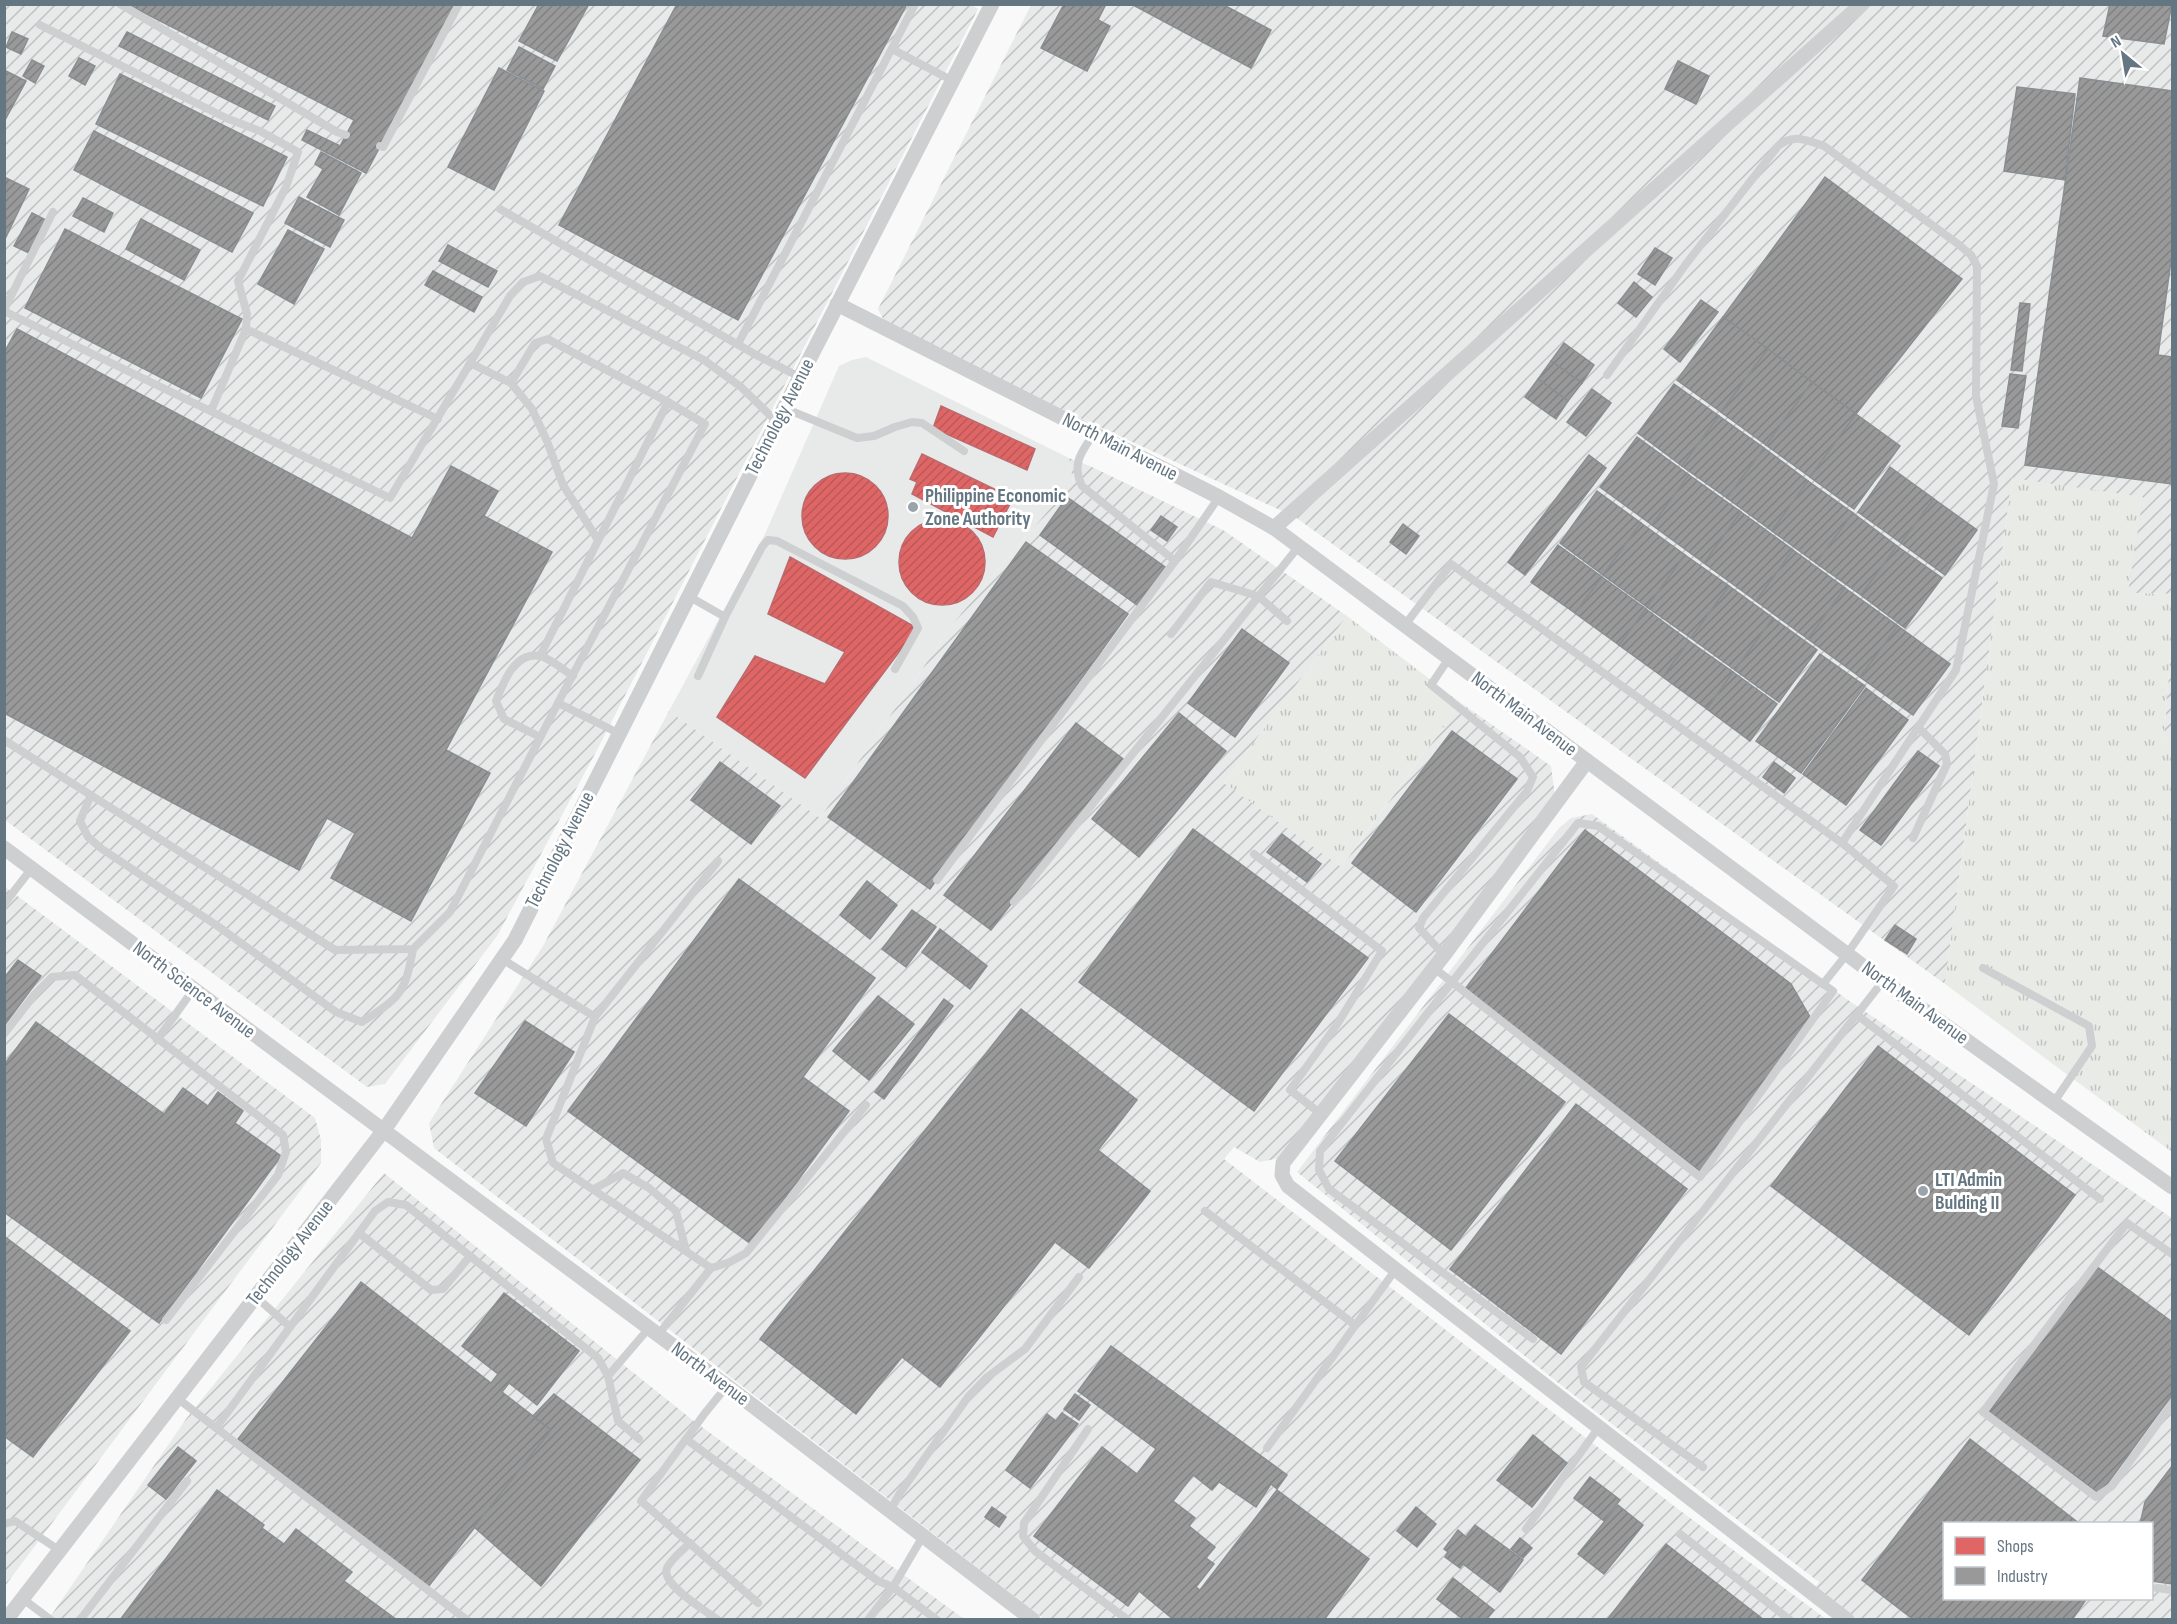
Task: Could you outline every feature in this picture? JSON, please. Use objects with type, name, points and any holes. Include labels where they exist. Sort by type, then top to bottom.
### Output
[{"type":"street","name":"Technology Avenue","points":[[6,1620],[384,1130],[515,940],[837,304],[992,4]]},
{"type":"street","points":[[1274,528],[1862,4]]},
{"type":"street","name":"North Main Avenue","points":[[837,304],[1219,497],[1274,528],[1883,981],[2172,1187]]},
{"type":"street","points":[[1587,761],[1444,955],[1283,1163],[1282,1175],[1288,1186],[1846,1620]]},
{"type":"street","name":"North Science Avenue","points":[[4,848],[384,1130]]},
{"type":"street","name":"North Avenue","points":[[384,1130],[727,1386],[1033,1620]]},
{"type":"lane","points":[[120,4],[346,135]]},
{"type":"lane","points":[[380,146],[383,147],[389,137],[459,4]]},
{"type":"lane","points":[[738,344],[915,4]]},
{"type":"lane","points":[[40,25],[226,118],[260,131],[298,152],[286,188],[238,281],[247,314],[246,329],[211,411]]},
{"type":"lane","points":[[892,49],[953,81]]},
{"type":"lane","points":[[1607,375],[1686,264],[1778,146],[1787,139],[1801,139],[1824,146],[1958,244],[1971,255],[1977,266],[1976,396],[1994,484],[1956,670],[1842,843]]},
{"type":"lane","points":[[500,209],[800,377]]},
{"type":"lane","points":[[53,212],[4,310],[390,498],[510,296],[523,282],[540,276],[704,360],[741,387],[777,422]]},
{"type":"lane","points":[[246,329],[438,419]]},
{"type":"lane","points":[[91,795],[80,821],[88,837],[102,849],[219,927],[336,1012],[362,1022],[394,1001],[408,979],[413,949],[450,912],[705,424],[623,376],[591,363],[548,339],[535,343],[511,383]]},
{"type":"lane","points":[[470,363],[511,383],[532,409],[547,441],[563,485],[598,540]]},
{"type":"lane","points":[[540,656],[668,402]]},
{"type":"lane","points":[[784,408],[857,438],[874,436],[895,426],[912,422],[922,423],[964,451]]},
{"type":"lane","points":[[1094,433],[1079,458],[1076,473],[1082,486],[1175,561]]},
{"type":"lane","points":[[937,880],[1175,561],[1219,497]]},
{"type":"lane","points":[[698,676],[725,617],[762,547],[768,540],[777,541],[903,606],[913,617],[918,628],[895,669]]},
{"type":"lane","points":[[1014,902],[1299,546]]},
{"type":"lane","points":[[1405,625],[1451,564],[1842,843],[1894,886],[1847,954],[1823,984]]},
{"type":"lane","points":[[1171,634],[1211,582],[1258,596],[1287,621]]},
{"type":"lane","points":[[690,597],[725,617]]},
{"type":"lane","points":[[540,737],[504,719],[496,701],[509,672],[525,657],[540,656],[573,676]]},
{"type":"lane","points":[[1444,955],[1419,928],[1423,918],[1527,791],[1533,777],[1520,757],[1431,685],[1449,658]]},
{"type":"lane","points":[[558,703],[620,734]]},
{"type":"lane","points":[[1913,838],[1947,764],[1945,754],[1918,727]]},
{"type":"lane","points":[[4,740],[335,950],[413,949]]},
{"type":"lane","points":[[1434,968],[1452,982],[1700,1177],[1833,991],[1598,826],[1578,823],[1452,982],[1320,1151],[1319,1170],[1329,1188],[1533,1339]]},
{"type":"lane","points":[[1254,854],[1382,951],[1338,1023],[1290,1090],[1322,1115]]},
{"type":"lane","points":[[711,1268],[553,1164],[546,1139],[595,1017],[718,861]]},
{"type":"lane","points":[[4,904],[32,868]]},
{"type":"lane","points":[[502,959],[595,1017]]},
{"type":"lane","points":[[1983,969],[2089,1026],[2092,1046],[2054,1102]]},
{"type":"lane","points":[[4,1034],[35,994],[52,977],[75,975],[283,1135],[286,1152],[278,1175],[166,1320]]},
{"type":"lane","points":[[1703,1467],[1584,1382],[1581,1367],[1883,981]]},
{"type":"lane","points":[[157,1040],[193,990]]},
{"type":"lane","points":[[1857,1015],[2100,1199]]},
{"type":"lane","points":[[608,1376],[654,1331],[711,1268],[730,1262],[746,1253],[866,1105]]},
{"type":"lane","points":[[594,1190],[623,1173],[649,1188],[676,1211],[686,1251]]},
{"type":"lane","points":[[216,1428],[375,1211],[388,1202],[406,1205],[598,1358],[608,1376],[618,1421],[639,1439]]},
{"type":"lane","points":[[1205,1211],[1355,1325]]},
{"type":"lane","points":[[2172,1254],[2127,1223],[1983,1412],[2096,1497],[2112,1486],[2172,1404]]},
{"type":"lane","points":[[359,1233],[431,1290],[443,1289],[470,1256]]},
{"type":"lane","points":[[1267,1448],[1396,1269]]},
{"type":"lane","points":[[890,1511],[900,1493],[968,1397],[986,1378],[1025,1349],[1079,1276]]},
{"type":"lane","points":[[256,1297],[290,1327]]},
{"type":"lane","points":[[727,1386],[641,1501],[758,1603]]},
{"type":"lane","points":[[176,1398],[467,1620]]},
{"type":"lane","points":[[1526,1529],[1599,1427]]},
{"type":"lane","points":[[1088,1429],[1024,1523],[1023,1536],[1035,1551],[1128,1620]]},
{"type":"lane","points":[[686,1439],[879,1581],[893,1587],[938,1620]]},
{"type":"lane","points":[[80,1620],[188,1481]]},
{"type":"lane","points":[[4,1524],[15,1521],[59,1550]]},
{"type":"lane","points":[[1680,1534],[1790,1620]]},
{"type":"lane","points":[[868,1620],[893,1587],[923,1536]]},
{"type":"lane","points":[[690,1543],[667,1568],[666,1577],[673,1586],[718,1620]]},
{"type":"lane","points":[[2157,1588],[2172,1590]]},
{"type":"lane","points":[[23,1599],[51,1620]]},
{"type":"shaded area","points":[[970,4],[978,9],[597,750],[497,936],[385,1084],[367,1087],[5,820],[5,5]]},
{"type":"shaded area","points":[[1031,5],[2172,5],[2172,594],[2128,593],[2012,478],[1945,984],[1295,517],[888,329],[878,309]]},
{"type":"shaded area","points":[[866,357],[1069,458],[1073,481],[955,621],[820,818],[669,711],[765,534],[839,366]]},
{"type":"shaded area","points":[[1069,458],[1223,530],[1347,616],[1224,783],[1342,866],[1461,703],[1551,766],[1555,796],[1438,954],[1280,1158],[1260,1162],[1234,1147],[1224,1159],[1678,1509],[1826,1619],[1044,1619],[434,1148],[429,1123],[543,946],[669,711],[820,818],[955,621],[1073,481]]},
{"type":"shaded area","points":[[2172,632],[2172,739],[2164,737]]},
{"type":"shaded area","points":[[1592,814],[1848,1000],[2172,1218],[2172,1619],[1851,1619],[1811,1594],[1819,1582],[1557,1382],[1297,1172],[1559,828],[1571,818]]},
{"type":"shaded area","points":[[4,886],[315,1118],[321,1140],[321,1163],[5,1586]]},
{"type":"shaded area","points":[[384,1173],[695,1422],[964,1619],[48,1620],[186,1419]]},
{"type":"green space","points":[[2012,478],[2143,497],[2128,593],[2172,594],[2172,632],[2164,737],[2172,739],[2172,1152],[1945,984]]},
{"type":"green space","points":[[1347,616],[1461,703],[1341,867],[1224,783]]},
{"type":"building: Shops","points":[[941,406],[1035,449],[1027,470],[933,428]]},
{"type":"building: Shops","points":[[922,454],[1013,498],[993,537],[912,494],[917,482],[910,479]]},
{"type":"building: Shops","points":[[845,473],[869,480],[881,492],[888,516],[881,540],[869,552],[845,559],[821,552],[809,540],[802,516],[809,492],[821,480]]},
{"type":"building: Shops","points":[[942,519],[966,526],[978,538],[985,562],[978,586],[966,598],[942,605],[918,598],[906,586],[899,562],[906,538],[918,526]]},
{"type":"building: Shops","points":[[790,557],[917,628],[805,778],[717,717],[755,656],[825,684],[845,652],[768,614]]},
{"type":"building: Industry","points":[[127,4],[456,4],[366,173],[302,140],[307,130],[340,146],[354,120]]},
{"type":"building: Industry","points":[[539,4],[589,4],[557,61],[519,41]]},
{"type":"building: Industry","points":[[677,4],[907,4],[738,320],[559,225]]},
{"type":"building: Industry","points":[[1064,4],[1106,4],[1098,20],[1110,26],[1087,71],[1041,48]]},
{"type":"building: Industry","points":[[1135,4],[1222,4],[1271,30],[1251,68]]},
{"type":"building: Industry","points":[[2110,4],[2172,4],[2164,44],[2103,36]]},
{"type":"building: Industry","points":[[12,32],[28,39],[21,54],[6,47]]},
{"type":"building: Industry","points":[[127,32],[275,106],[268,120],[119,46]]},
{"type":"building: Industry","points":[[519,47],[555,66],[543,89],[507,70]]},
{"type":"building: Industry","points":[[79,58],[95,66],[85,85],[69,76]]},
{"type":"building: Industry","points":[[32,60],[44,66],[35,83],[23,76]]},
{"type":"building: Industry","points":[[1678,61],[1709,76],[1696,104],[1665,89]]},
{"type":"building: Industry","points":[[499,68],[544,91],[494,190],[448,167]]},
{"type":"building: Industry","points":[[4,70],[26,81],[4,122]]},
{"type":"building: Industry","points":[[120,74],[287,157],[263,206],[96,124]]},
{"type":"building: Industry","points":[[2080,78],[2172,91],[2172,261],[2158,355],[2172,357],[2172,484],[2025,465]]},
{"type":"building: Industry","points":[[2017,87],[2075,94],[2065,180],[2004,171]]},
{"type":"building: Industry","points":[[94,131],[253,213],[232,252],[74,170]]},
{"type":"building: Industry","points":[[321,152],[361,173],[339,215],[307,197],[323,169],[315,164]]},
{"type":"building: Industry","points":[[4,177],[29,189],[5,239],[4,239]]},
{"type":"building: Industry","points":[[1825,177],[1962,279],[1856,414],[1723,317]]},
{"type":"building: Industry","points":[[299,197],[344,220],[330,247],[285,223]]},
{"type":"building: Industry","points":[[83,198],[113,213],[104,232],[73,216]]},
{"type":"building: Industry","points":[[32,213],[46,220],[29,253],[14,246]]},
{"type":"building: Industry","points":[[141,219],[200,250],[184,280],[126,249]]},
{"type":"building: Industry","points":[[65,229],[242,319],[201,398],[25,308]]},
{"type":"building: Industry","points":[[288,230],[324,249],[294,304],[258,284]]},
{"type":"building: Industry","points":[[448,245],[497,271],[488,287],[439,261]]},
{"type":"building: Industry","points":[[1655,248],[1672,258],[1655,285],[1638,274]]},
{"type":"building: Industry","points":[[433,271],[482,297],[474,312],[425,285]]},
{"type":"building: Industry","points":[[1634,282],[1652,297],[1636,317],[1618,303]]},
{"type":"building: Industry","points":[[1701,300],[1718,312],[1680,362],[1664,349]]},
{"type":"building: Industry","points":[[2020,303],[2030,304],[2022,371],[2011,370]]},
{"type":"building: Industry","points":[[1723,317],[1768,349],[1721,412],[1677,380]]},
{"type":"building: Industry","points":[[17,329],[412,538],[451,466],[498,491],[484,516],[552,552],[446,750],[490,773],[411,921],[331,878],[355,833],[327,818],[299,870],[4,713],[4,353]]},
{"type":"building: Industry","points":[[1564,343],[1594,365],[1582,383],[1551,361]]},
{"type":"building: Industry","points":[[1768,349],[1812,382],[1766,445],[1721,412]]},
{"type":"building: Industry","points":[[1551,361],[1582,383],[1568,401],[1538,379]]},
{"type":"building: Industry","points":[[2010,374],[2026,376],[2018,428],[2002,426]]},
{"type":"building: Industry","points":[[1538,379],[1568,401],[1556,419],[1525,397]]},
{"type":"building: Industry","points":[[1812,382],[1856,414],[1810,477],[1766,445]]},
{"type":"building: Industry","points":[[1674,384],[1719,416],[1682,466],[1638,433]]},
{"type":"building: Industry","points":[[1592,389],[1611,403],[1586,436],[1567,422]]},
{"type":"building: Industry","points":[[1856,414],[1900,446],[1854,509],[1810,477]]},
{"type":"building: Industry","points":[[1719,416],[1764,448],[1727,498],[1682,466]]},
{"type":"building: Industry","points":[[1637,437],[1689,475],[1652,525],[1600,487]]},
{"type":"building: Industry","points":[[1764,448],[1808,481],[1772,531],[1727,498]]},
{"type":"building: Industry","points":[[1589,455],[1606,468],[1525,575],[1508,562]]},
{"type":"building: Industry","points":[[1890,467],[1934,499],[1901,543],[1858,512]]},
{"type":"building: Industry","points":[[1689,475],[1741,512],[1704,563],[1652,525]]},
{"type":"building: Industry","points":[[1808,481],[1853,513],[1816,563],[1772,531]]},
{"type":"building: Industry","points":[[1597,491],[1641,523],[1603,575],[1560,543]]},
{"type":"building: Industry","points":[[1067,497],[1165,567],[1137,605],[1040,535]]},
{"type":"building: Industry","points":[[1934,499],[1977,530],[1945,575],[1901,543]]},
{"type":"building: Industry","points":[[1741,512],[1793,550],[1756,601],[1704,563]]},
{"type":"building: Industry","points":[[1853,513],[1897,546],[1861,595],[1816,563]]},
{"type":"building: Industry","points":[[1161,516],[1177,527],[1167,541],[1151,530]]},
{"type":"building: Industry","points":[[1641,523],[1685,555],[1647,607],[1603,575]]},
{"type":"building: Industry","points":[[1403,524],[1419,536],[1406,554],[1390,542]]},
{"type":"building: Industry","points":[[1026,542],[1128,614],[930,889],[828,817]]},
{"type":"building: Industry","points":[[1558,545],[1602,577],[1575,613],[1531,582]]},
{"type":"building: Industry","points":[[1897,546],[1942,578],[1905,628],[1861,595]]},
{"type":"building: Industry","points":[[1793,550],[1845,588],[1808,639],[1756,601]]},
{"type":"building: Industry","points":[[1685,555],[1729,586],[1691,638],[1647,607]]},
{"type":"building: Industry","points":[[1602,577],[1646,609],[1619,645],[1575,613]]},
{"type":"building: Industry","points":[[1729,586],[1773,618],[1735,670],[1691,638]]},
{"type":"building: Industry","points":[[1845,588],[1898,626],[1860,677],[1808,639]]},
{"type":"building: Industry","points":[[1646,609],[1689,641],[1663,677],[1619,645]]},
{"type":"building: Industry","points":[[1773,618],[1817,650],[1779,702],[1735,670]]},
{"type":"building: Industry","points":[[1898,626],[1950,664],[1913,715],[1860,677]]},
{"type":"building: Industry","points":[[1242,629],[1289,663],[1235,737],[1188,703]]},
{"type":"building: Industry","points":[[1689,641],[1733,672],[1707,709],[1663,677]]},
{"type":"building: Industry","points":[[1820,654],[1865,686],[1801,773],[1756,741]]},
{"type":"building: Industry","points":[[1733,672],[1777,704],[1750,741],[1707,709]]},
{"type":"building: Industry","points":[[1866,688],[1908,720],[1846,805],[1803,774]]},
{"type":"building: Industry","points":[[1179,713],[1226,751],[1139,857],[1092,819]]},
{"type":"building: Industry","points":[[1076,723],[1123,759],[991,930],[944,895]]},
{"type":"building: Industry","points":[[1452,731],[1517,779],[1416,912],[1352,863]]},
{"type":"building: Industry","points":[[1918,751],[1939,766],[1881,845],[1860,830]]},
{"type":"building: Industry","points":[[720,762],[780,806],[751,844],[691,800]]},
{"type":"building: Industry","points":[[1774,762],[1795,778],[1784,793],[1763,777]]},
{"type":"building: Industry","points":[[1193,829],[1368,958],[1254,1111],[1079,982]]},
{"type":"building: Industry","points":[[1585,830],[1791,984],[1810,1017],[1700,1171],[1465,989]]},
{"type":"building: Industry","points":[[1282,834],[1321,864],[1307,882],[1267,852]]},
{"type":"building: Industry","points":[[739,879],[875,978],[803,1077],[849,1111],[751,1244],[568,1111]]},
{"type":"building: Industry","points":[[867,881],[897,905],[870,939],[840,915]]},
{"type":"building: Industry","points":[[912,910],[936,927],[906,967],[882,949]]},
{"type":"building: Industry","points":[[1895,925],[1916,939],[1907,954],[1885,940]]},
{"type":"building: Industry","points":[[940,929],[987,966],[970,989],[922,952]]},
{"type":"building: Industry","points":[[18,960],[41,976],[4,1026],[4,978]]},
{"type":"building: Industry","points":[[878,996],[914,1024],[869,1080],[833,1051]]},
{"type":"building: Industry","points":[[944,999],[953,1006],[884,1099],[875,1092]]},
{"type":"building: Industry","points":[[1021,1009],[1137,1100],[1098,1150],[1150,1191],[1089,1268],[1055,1242],[940,1387],[902,1357],[856,1414],[760,1339]]},
{"type":"building: Industry","points":[[1449,1014],[1565,1102],[1451,1250],[1335,1161]]},
{"type":"building: Industry","points":[[525,1021],[574,1052],[526,1126],[475,1093]]},
{"type":"building: Industry","points":[[36,1022],[164,1114],[183,1088],[208,1106],[218,1092],[243,1111],[235,1123],[281,1156],[159,1323],[4,1212],[4,1065]]},
{"type":"building: Industry","name":"LTI Admin Bulding II","points":[[1878,1046],[2075,1195],[1969,1335],[1771,1186]]},
{"type":"building: Industry","points":[[1576,1104],[1687,1189],[1561,1354],[1450,1269]]},
{"type":"building: Industry","points":[[4,1236],[130,1331],[33,1457],[4,1436]]},
{"type":"building: Industry","points":[[2096,1266],[2172,1322],[2172,1395],[2100,1494],[1989,1412]]},
{"type":"building: Industry","points":[[361,1282],[491,1383],[498,1374],[462,1346],[504,1293],[579,1351],[537,1405],[509,1383],[502,1392],[551,1430],[428,1587],[238,1439]]},
{"type":"building: Industry","points":[[1111,1346],[1287,1475],[1277,1489],[1271,1484],[1256,1507],[1219,1482],[1212,1490],[1193,1475],[1173,1501],[1195,1518],[1189,1526],[1215,1547],[1206,1558],[1214,1564],[1196,1587],[1200,1590],[1277,1490],[1369,1559],[1324,1620],[1174,1620],[1139,1591],[1128,1606],[1034,1536],[1102,1447],[1137,1474],[1156,1449],[1078,1391]]},
{"type":"building: Industry","points":[[554,1394],[640,1460],[541,1586],[474,1527],[551,1430],[533,1416]]},
{"type":"building: Industry","points":[[1075,1394],[1090,1405],[1079,1420],[1064,1409]]},
{"type":"building: Industry","points":[[1062,1413],[1078,1424],[1030,1488],[1006,1470],[1047,1414],[1056,1421]]},
{"type":"building: Industry","points":[[1533,1435],[1567,1463],[1532,1507],[1497,1480]]},
{"type":"building: Industry","points":[[1970,1439],[2077,1522],[1943,1522],[1943,1600],[2086,1600],[2072,1620],[1914,1620],[1862,1580]]},
{"type":"building: Industry","points":[[178,1447],[196,1461],[166,1499],[148,1485]]},
{"type":"building: Industry","points":[[2172,1466],[2172,1584],[2153,1581],[2153,1522],[2140,1522],[2145,1502]]},
{"type":"building: Industry","points":[[1590,1477],[1620,1500],[1604,1521],[1574,1498]]},
{"type":"building: Industry","points":[[217,1490],[264,1525],[262,1528],[284,1544],[296,1529],[352,1572],[344,1581],[397,1620],[120,1620]]},
{"type":"building: Industry","points":[[1618,1505],[1643,1525],[1604,1574],[1578,1554]]},
{"type":"building: Industry","points":[[992,1507],[1006,1517],[999,1527],[985,1517]]},
{"type":"building: Industry","points":[[1416,1507],[1436,1524],[1417,1547],[1397,1531]]},
{"type":"building: Industry","points":[[1475,1525],[1523,1560],[1500,1592],[1463,1564],[1460,1568],[1445,1557],[1448,1552],[1444,1549],[1458,1530],[1466,1537]]},
{"type":"building: Industry","points":[[1520,1538],[1532,1548],[1523,1558],[1511,1549]]},
{"type":"building: Industry","points":[[1666,1544],[1764,1620],[1607,1620]]},
{"type":"building: Industry","points":[[1453,1578],[1494,1610],[1486,1620],[1464,1620],[1437,1599]]},
{"type":"place","name":"Philippine Economic Zone Authority","points":[[913,507]]},
{"type":"place","name":"LTI Admin Bulding II","points":[[1923,1191]]}]
